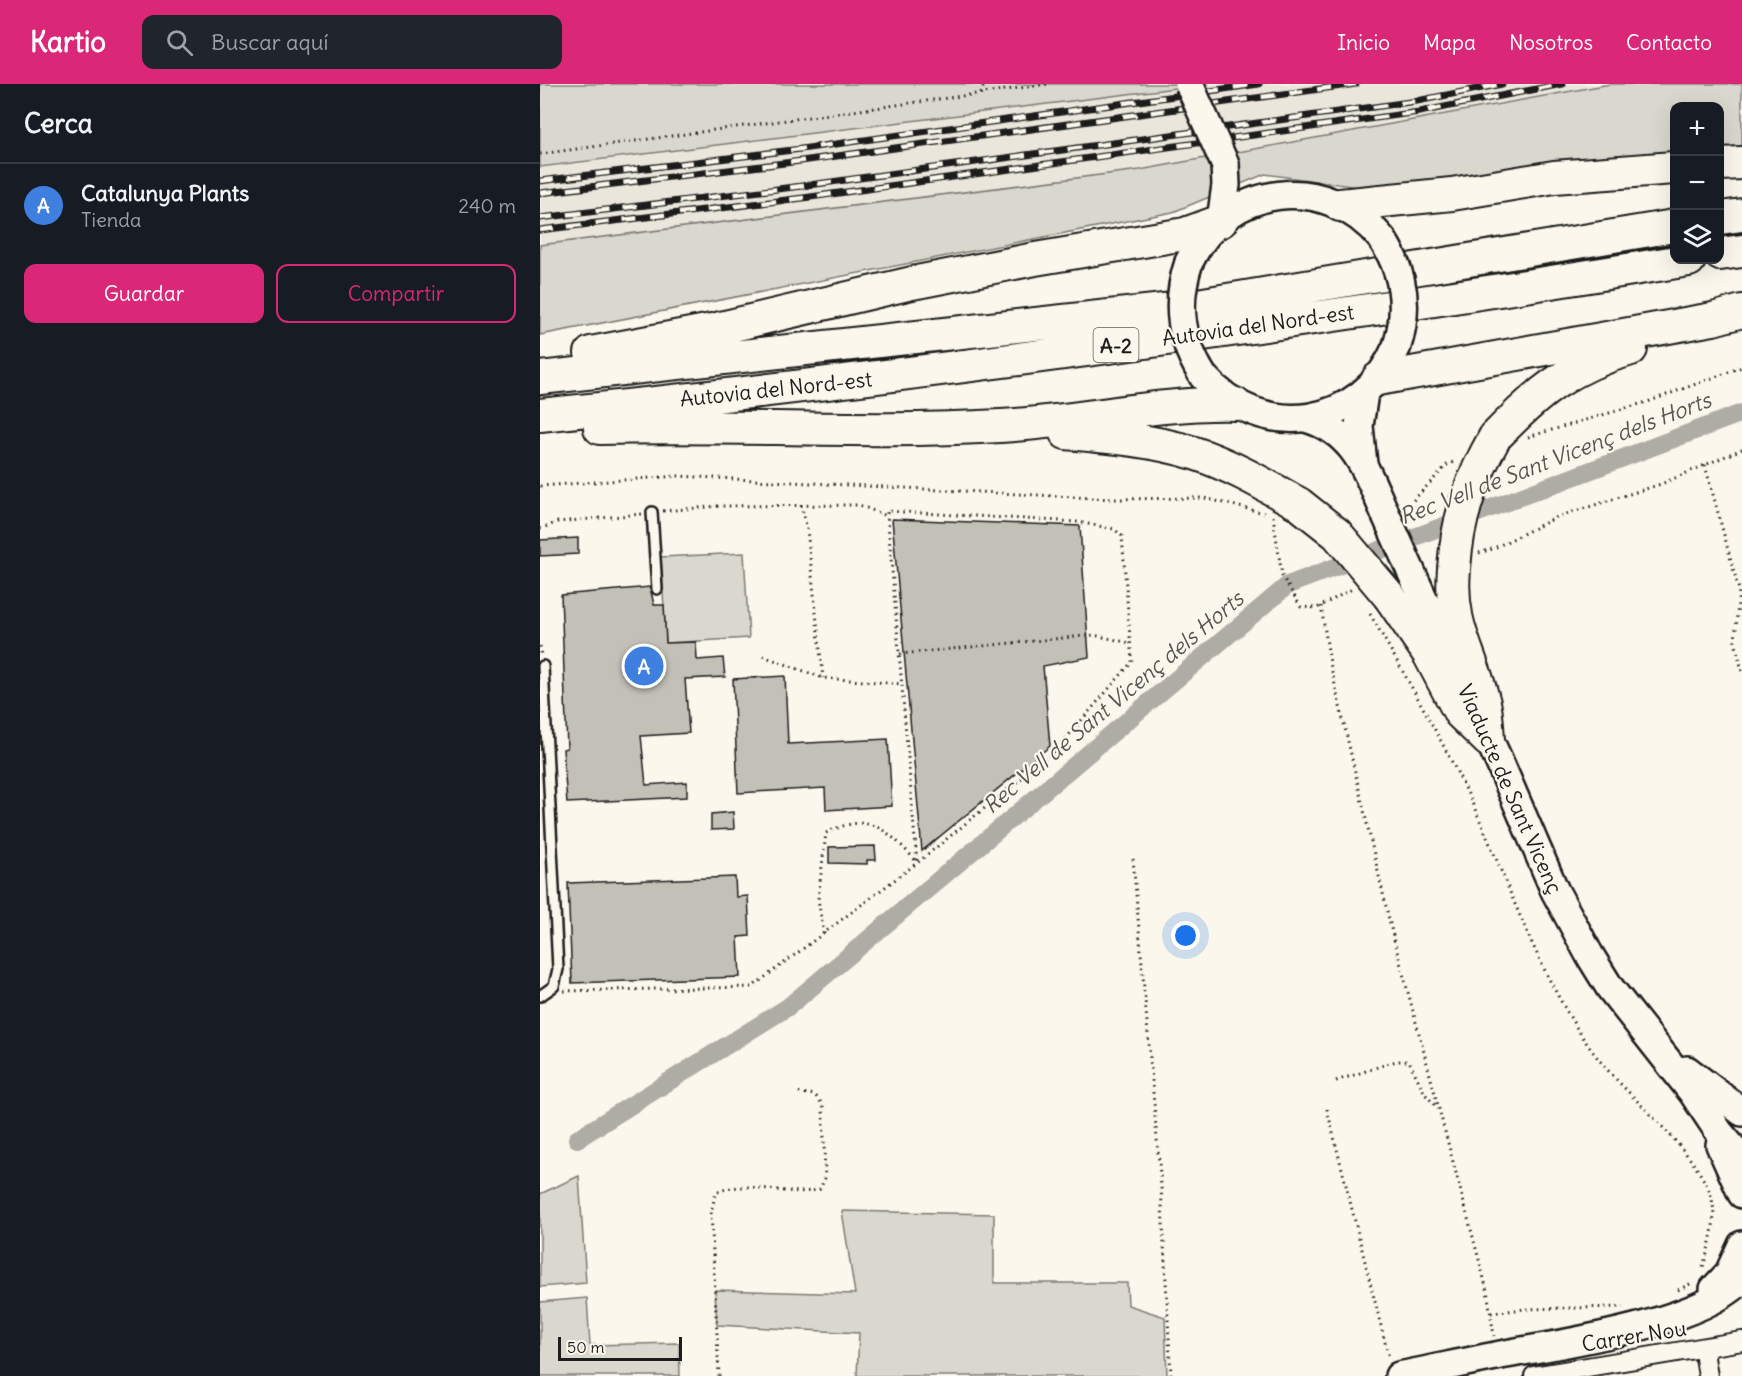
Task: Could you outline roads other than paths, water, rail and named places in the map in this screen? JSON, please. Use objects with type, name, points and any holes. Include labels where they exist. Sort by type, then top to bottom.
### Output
[{"type":"highway","points":[[1724,164],[1742,163]]},
{"type":"highway","points":[[1340,205],[1441,195],[1554,177],[1670,168]]},
{"type":"highway","points":[[1724,217],[1742,214]]},
{"type":"highway","points":[[540,359],[624,348],[912,283],[1035,259],[1185,234],[1221,221]]},
{"type":"highway","name":"Autovia del Nord-est","points":[[540,378],[1173,309],[1670,227]]},
{"type":"highway","points":[[1724,253],[1742,251]]},
{"type":"highway","name":"Autovia del Nord-est","points":[[540,415],[918,373],[1470,296],[1670,263]]},
{"type":"highway","points":[[1371,386],[1728,315]]},
{"type":"highway","points":[[1488,740],[1484,700],[1457,625],[1452,598],[1463,562],[1464,506],[1479,464],[1495,437],[1533,397],[1575,370],[1624,351],[1673,337],[1728,315]]},
{"type":"highway","points":[[540,426],[547,429],[643,427],[758,429],[1002,426],[1178,406],[1235,404]]},
{"type":"highway","points":[[1002,426],[1131,438],[1194,453],[1247,474],[1299,504],[1337,534],[1392,597],[1429,654],[1460,713],[1488,740]]},
{"type":"main road","points":[[1189,84],[1225,164],[1226,185],[1221,221]]},
{"type":"main road","points":[[1225,164],[1244,180],[1272,196]]},
{"type":"main road","points":[[1363,465],[1359,426],[1371,386],[1397,346],[1403,322],[1404,297],[1399,272],[1382,239],[1363,219],[1340,205],[1307,195],[1272,196],[1239,207],[1204,238],[1189,262],[1181,291],[1181,321],[1189,350],[1203,376],[1235,404],[1276,418],[1306,418],[1337,410],[1371,386]]},
{"type":"main road","points":[[1306,418],[1333,429],[1353,450],[1363,465],[1384,513],[1392,597]]},
{"type":"main road","name":"Viaducte de Sant Vicenç","points":[[1488,740],[1556,891],[1589,954],[1610,988],[1693,1093],[1719,1132],[1742,1158]]},
{"type":"main road","points":[[1649,1038],[1706,1086],[1742,1112]]},
{"type":"main road","points":[[1693,1093],[1738,1181],[1742,1194]]},
{"type":"main road","name":"Viaducte de Sant Vicenç","points":[[1693,1093],[1742,1137]]},
{"type":"main road","points":[[1701,1304],[1729,1273],[1742,1245]]},
{"type":"main road","points":[[1395,1371],[1498,1356],[1595,1337],[1671,1317],[1725,1293],[1742,1279]]},
{"type":"main road","points":[[1460,1376],[1677,1332],[1705,1323],[1742,1303]]},
{"type":"street","name":"Carrer Nou","points":[[1534,1376],[1742,1341]]},
{"type":"street","points":[[1706,1347],[1708,1376]]},
{"type":"lane","points":[[652,512],[657,590]]},
{"type":"lane","points":[[540,996],[554,986],[558,969],[543,666]]},
{"type":"waterway","name":"Rec Vell de Sant Vicenç dels Horts","points":[[577,1139],[788,1007],[1288,585],[1742,413]]},
{"type":"railway","points":[[540,181],[801,149],[1259,84]]},
{"type":"railway","points":[[540,193],[801,161],[1356,84]]},
{"type":"railway","points":[[540,218],[802,186],[1417,101],[1502,84]]},
{"type":"railway","points":[[540,230],[803,198],[1419,112],[1562,84]]},
{"type":"place","name":"Catalunya Plants","points":[[644,666]]}]
